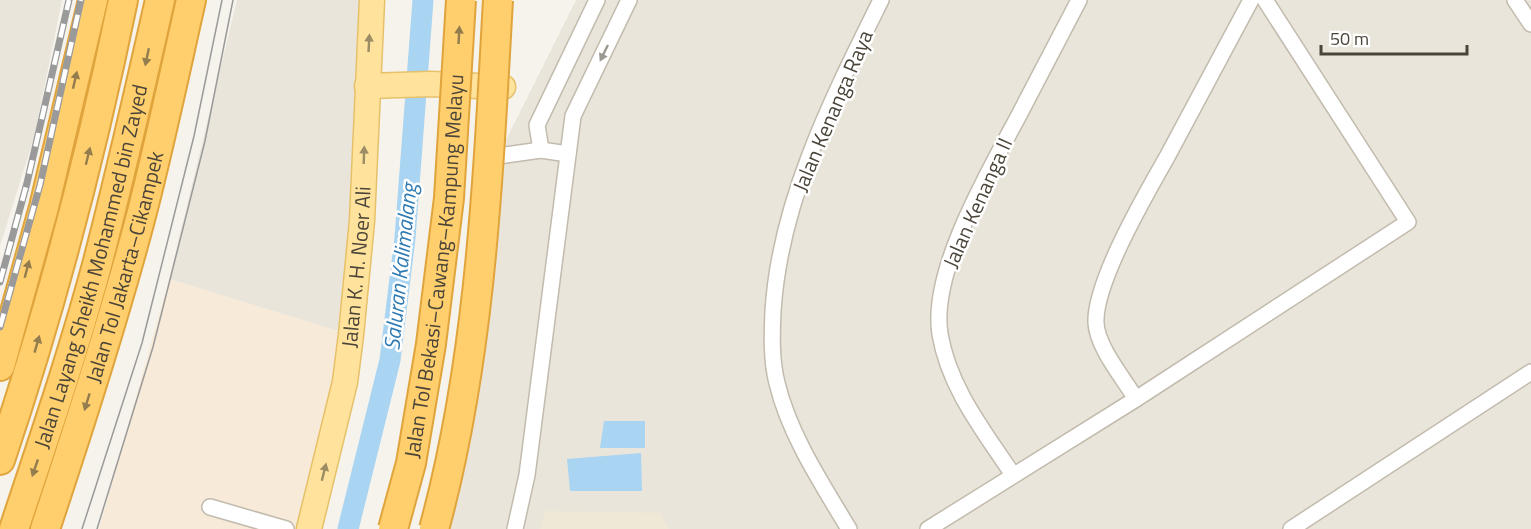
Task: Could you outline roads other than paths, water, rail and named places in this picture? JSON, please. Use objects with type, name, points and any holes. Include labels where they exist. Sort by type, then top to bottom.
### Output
[{"type":"highway","points":[[0,366],[44,207],[93,0]]},
{"type":"highway","name":"Jalan Layang Sheikh Mohammed bin Zayed","points":[[0,460],[27,381],[68,238],[105,88],[123,0]]},
{"type":"highway","name":"Jalan Layang Sheikh Mohammed bin Zayed","points":[[14,529],[59,395],[97,267],[159,0]]},
{"type":"highway","name":"Jalan Tol Jakarta–Cikampek","points":[[45,529],[86,408],[141,214],[191,0]]},
{"type":"highway","name":"Jalan Tol Bekasi–Cawang–Kampung Melayu","points":[[393,529],[411,463],[431,344],[449,198],[461,0]]},
{"type":"highway","name":"Jalan Tol Bekasi–Cawang–Kampung Melayu","points":[[434,529],[444,492],[470,349],[486,204],[498,0]]},
{"type":"main road","name":"Jalan K. H. Noer Ali","points":[[309,529],[345,382],[351,335],[375,86],[372,0]]},
{"type":"main road","points":[[442,529],[470,409],[487,290],[509,0]]},
{"type":"main road","points":[[375,86],[431,84],[503,87]]},
{"type":"street","points":[[541,150],[537,125],[597,0]]},
{"type":"street","points":[[514,529],[527,475],[573,116],[629,0]]},
{"type":"street","name":"Jalan Kenanga Raya","points":[[849,529],[811,465],[783,405],[776,382],[772,353],[772,325],[775,285],[796,196],[812,150],[881,0]]},
{"type":"street","name":"Jalan Kenanga II","points":[[1013,476],[966,405],[954,381],[945,358],[940,333],[939,309],[953,251],[971,211],[1079,0]]},
{"type":"street","points":[[1136,399],[1101,342],[1096,321],[1099,299],[1135,216],[1251,0]]},
{"type":"street","points":[[928,529],[1136,399],[1408,222],[1265,0]]},
{"type":"street","points":[[1515,0],[1531,24]]},
{"type":"street","points":[[498,156],[541,150],[568,154]]},
{"type":"street","points":[[1291,529],[1531,372]]},
{"type":"street","points":[[210,507],[286,529]]},
{"type":"water","points":[[604,421],[645,421],[645,448],[600,448]]},
{"type":"water","points":[[641,453],[642,491],[570,491],[567,459]]},
{"type":"waterway","name":"Saluran Kalimalang","points":[[348,529],[390,360],[405,238],[423,0]]},
{"type":"tram line","points":[[82,529],[142,343],[194,136],[222,0]]},
{"type":"tram line","points":[[97,529],[153,347],[205,141],[233,0]]},
{"type":"railway","points":[[0,282],[27,183],[69,0]]},
{"type":"railway","points":[[0,327],[40,185],[81,0]]}]
